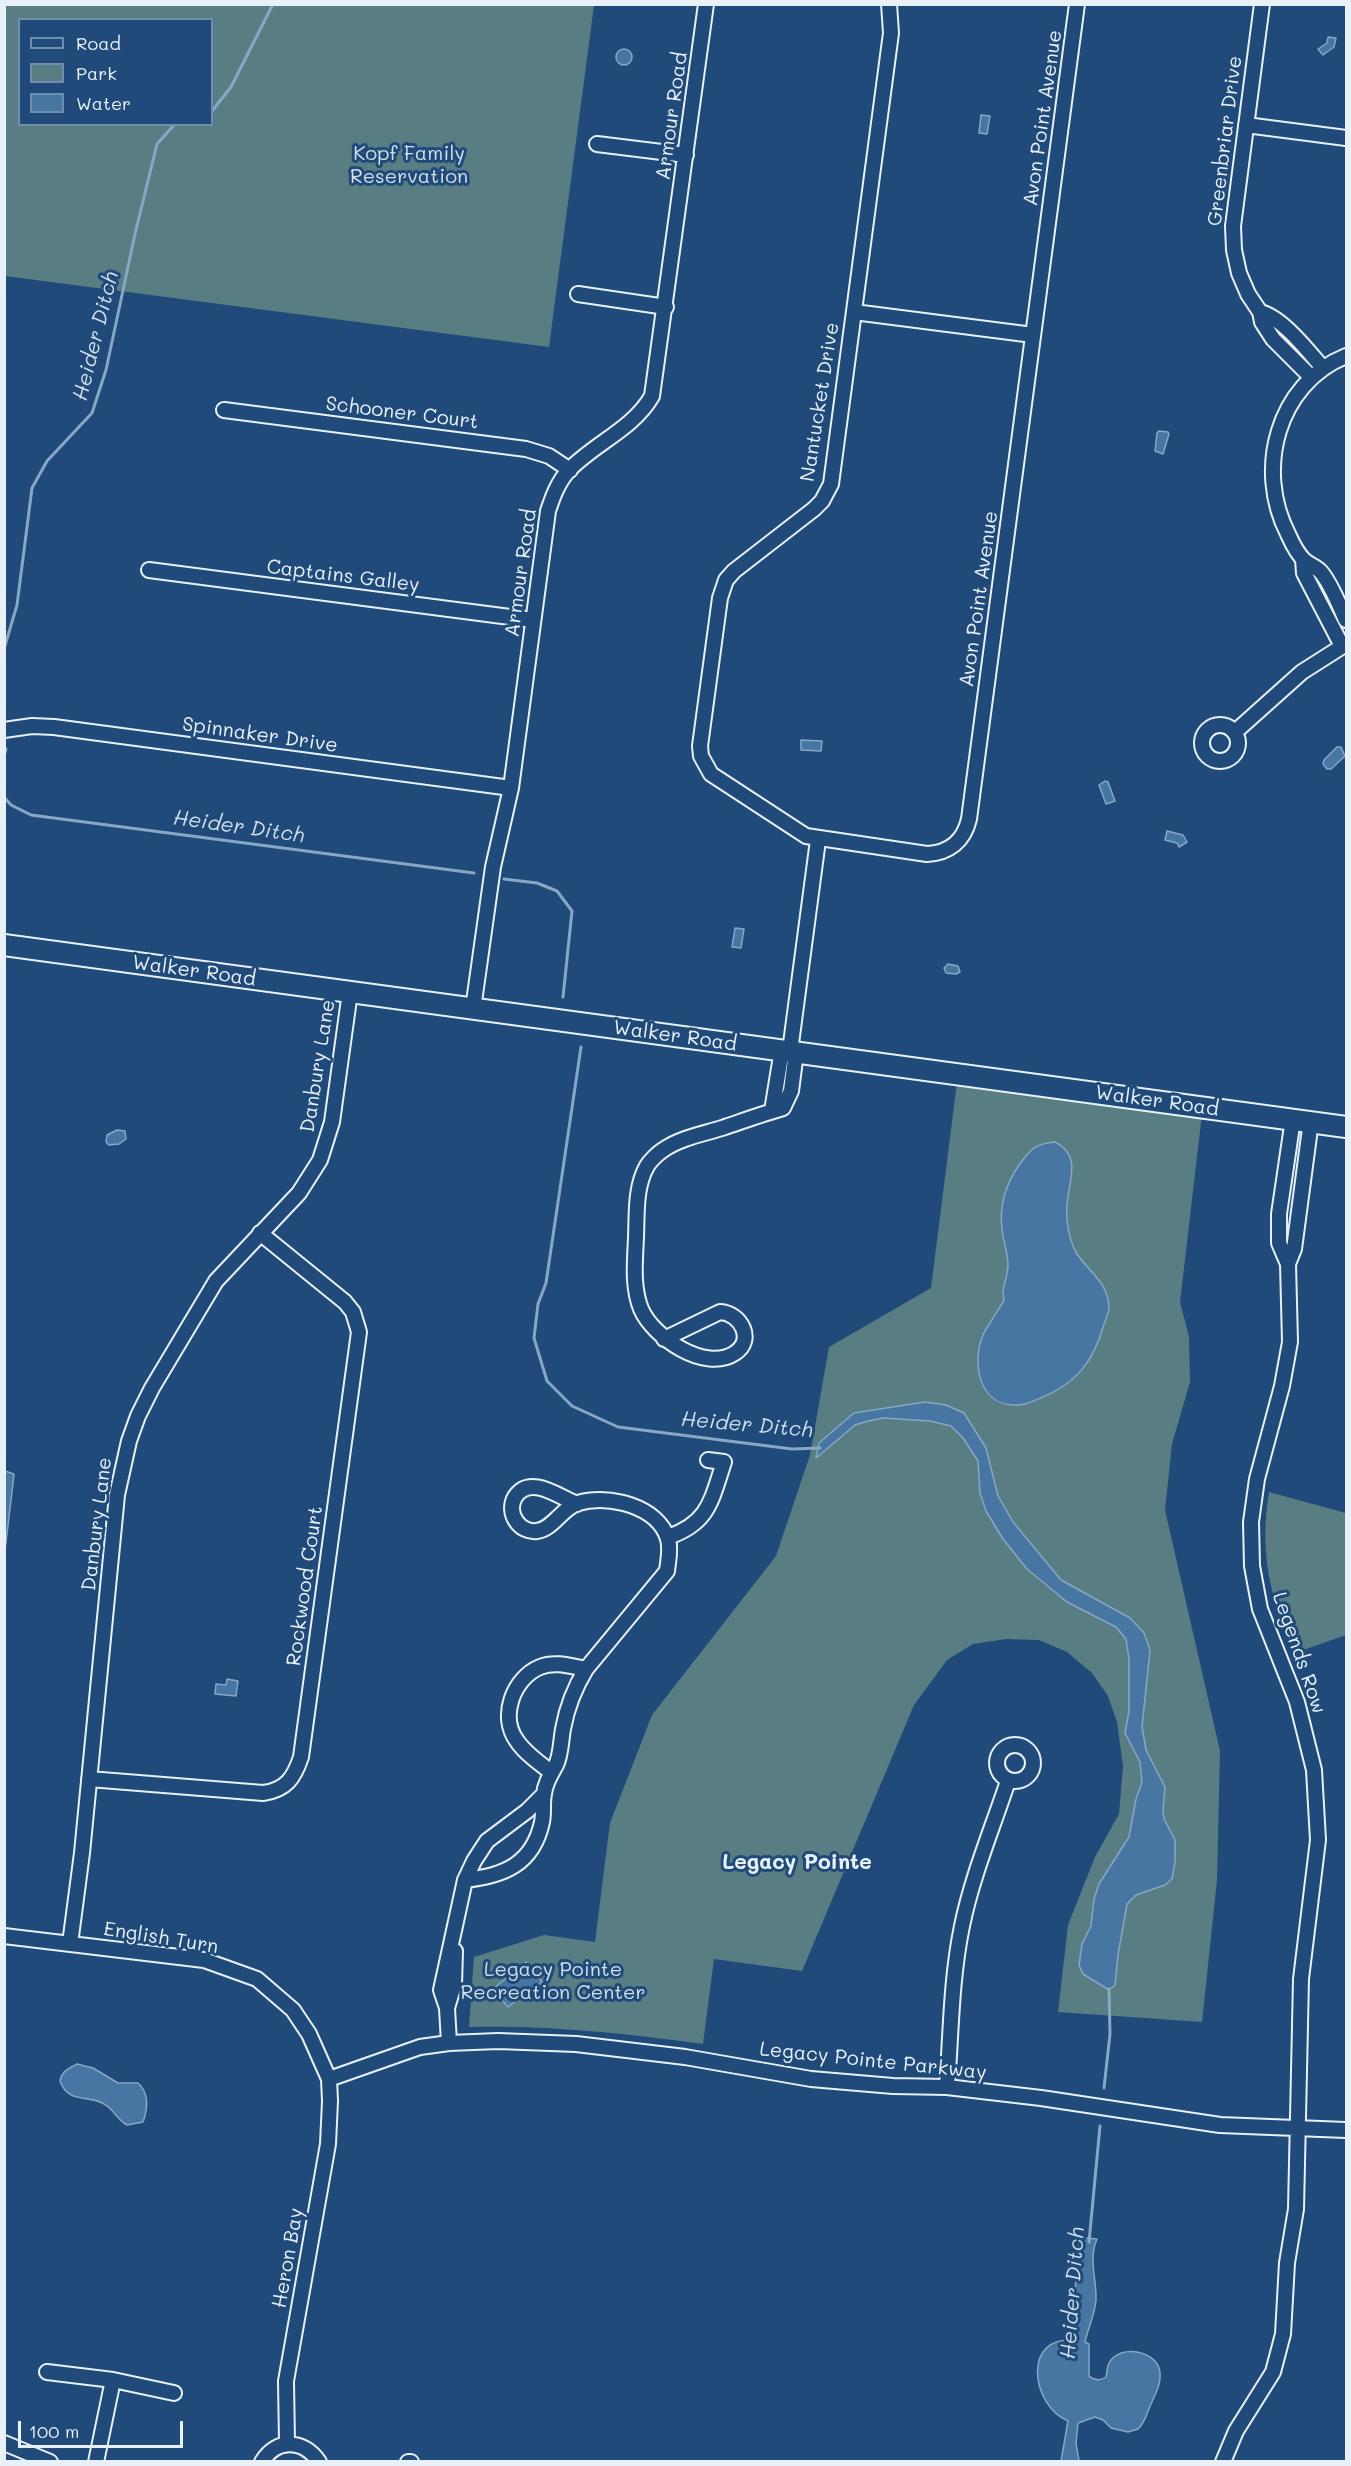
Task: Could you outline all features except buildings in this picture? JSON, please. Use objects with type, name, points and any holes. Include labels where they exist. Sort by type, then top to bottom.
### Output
[{"type":"street","name":"Armour Road","points":[[473,1009],[493,867],[511,788],[548,512],[556,489],[570,470],[638,416],[649,402],[655,386],[706,4]]},
{"type":"street","name":"Nantucket Drive","points":[[818,840],[806,836],[718,781],[705,766],[700,746],[720,598],[726,580],[734,571],[814,509],[828,491],[891,33],[889,4]]},
{"type":"street","name":"Avon Point Avenue","points":[[818,840],[938,854],[956,844],[968,826],[1077,4]]},
{"type":"street","name":"Greenbriar Drive","points":[[1262,4],[1233,238],[1236,261],[1243,284],[1260,312],[1262,322],[1273,339],[1311,377]]},
{"type":"street","points":[[1246,125],[1347,138]]},
{"type":"street","points":[[597,144],[686,155]]},
{"type":"street","points":[[578,294],[666,307]]},
{"type":"street","points":[[854,312],[1033,335]]},
{"type":"street","name":"Greenbriar Drive","points":[[1260,312],[1270,314],[1323,368]]},
{"type":"street","points":[[1235,732],[1302,672],[1344,645],[1304,573],[1303,560],[1278,510],[1273,457],[1279,429],[1287,410],[1311,377],[1347,356]]},
{"type":"street","name":"Schooner Court","points":[[224,410],[526,449],[549,456],[570,470]]},
{"type":"street","points":[[1303,560],[1321,572],[1347,620]]},
{"type":"street","name":"Captains Galley","points":[[148,570],[533,620]]},
{"type":"street","name":"Spinnaker Drive","points":[[4,730],[32,726],[54,727],[511,788]]},
{"type":"street","points":[[664,1339],[720,1312],[726,1312],[737,1318],[744,1341],[737,1352],[732,1355],[718,1358],[700,1356],[680,1350],[664,1339],[651,1327],[635,1292],[637,1209],[641,1183],[648,1165],[662,1150],[679,1141],[772,1111],[789,1051],[818,840]]},
{"type":"street","name":"Walker Road","points":[[4,945],[1347,1126]]},
{"type":"street","name":"Danbury Lane","points":[[70,1944],[117,1495],[129,1441],[152,1388],[216,1281],[299,1193],[314,1171],[325,1148],[332,1122],[350,992]]},
{"type":"street","name":"Legends Row","points":[[1223,2462],[1236,2432],[1274,2372],[1282,2334],[1287,2263],[1296,2209],[1301,1979],[1318,1840],[1314,1770],[1298,1702],[1260,1609],[1252,1566],[1251,1522],[1257,1479],[1282,1386],[1290,1342],[1288,1264],[1279,1243],[1279,1214],[1302,1120]]},
{"type":"street","name":"Rockwood Court","points":[[89,1779],[263,1793],[283,1787],[291,1780],[302,1757],[359,1332],[353,1312],[345,1302],[260,1233]]},
{"type":"street","points":[[668,1538],[697,1523],[710,1505],[724,1462],[708,1460]]},
{"type":"street","points":[[465,1880],[506,1870],[530,1854],[543,1821],[543,1794],[551,1772],[557,1764],[569,1705],[586,1668],[667,1571],[668,1538],[656,1519],[639,1508],[614,1502],[594,1500],[577,1504]]},
{"type":"street","points":[[551,1772],[517,1741],[511,1730],[509,1707],[517,1686],[540,1667],[559,1664],[586,1668]]},
{"type":"street","points":[[947,2087],[955,1970],[962,1926],[975,1875],[1008,1781]]},
{"type":"street","points":[[449,2043],[447,2008],[454,1986],[453,1938],[465,1880],[474,1861],[488,1841],[543,1794]]},
{"type":"street","name":"English Turn","points":[[4,1936],[204,1960],[257,1979],[293,2010],[309,2034],[329,2079]]},
{"type":"street","name":"Legacy Pointe Parkway","points":[[329,2079],[420,2047],[498,2041],[576,2044],[674,2055],[811,2079],[893,2086],[947,2087],[1041,2098],[1182,2121],[1347,2130]]},
{"type":"street","name":"Heron Bay","points":[[287,2443],[286,2381],[328,2144],[329,2079]]},
{"type":"street","points":[[47,2372],[114,2380],[174,2393]]},
{"type":"street","points":[[96,2462],[114,2380]]},
{"type":"street","points":[[4,2443],[25,2457],[50,2462]]},
{"type":"street","points":[[262,2462],[269,2451],[287,2443],[306,2448],[319,2462]]},
{"type":"green space","name":"Kopf Family Reservation","points":[[5,4],[594,5],[549,347],[5,276]]},
{"type":"green space","name":"Legacy Pointe Recreation Center","points":[[957,1082],[1202,1114],[1180,1302],[1189,1337],[1190,1382],[1172,1444],[1165,1510],[1220,1751],[1217,1880],[1202,2022],[1058,2012],[1068,1925],[1095,1857],[1119,1814],[1123,1766],[1117,1722],[1108,1696],[1092,1673],[1067,1652],[1039,1640],[1006,1639],[973,1644],[947,1660],[914,1705],[802,1971],[714,1959],[703,2044],[586,2031],[528,2027],[469,2027],[474,1957],[544,1935],[595,1942],[610,1823],[652,1715],[776,1556],[810,1455],[829,1347],[931,1288]]},
{"type":"green space","points":[[1269,1492],[1346,1513],[1346,1635],[1295,1653],[1279,1613],[1269,1575],[1265,1535]]},
{"type":"water","points":[[1328,37],[1336,38],[1334,47],[1323,55],[1318,49],[1327,43]]},
{"type":"water","points":[[621,49],[627,49],[632,57],[630,63],[621,65],[616,60],[616,54]]},
{"type":"water","points":[[981,115],[990,116],[987,134],[979,133]]},
{"type":"water","points":[[1159,431],[1169,434],[1163,454],[1155,451]]},
{"type":"water","points":[[801,740],[822,741],[821,751],[801,750]]},
{"type":"water","points":[[1337,747],[1341,747],[1345,756],[1331,769],[1327,769],[1323,764],[1324,760]]},
{"type":"water","points":[[1105,781],[1108,782],[1115,801],[1106,804],[1099,785]]},
{"type":"water","points":[[1167,831],[1183,835],[1187,842],[1179,847],[1177,843],[1165,840]]},
{"type":"water","points":[[735,928],[744,929],[741,948],[732,947]]},
{"type":"water","points":[[948,964],[958,966],[960,972],[946,973],[944,968]]},
{"type":"water","points":[[117,1130],[125,1131],[126,1139],[119,1144],[109,1145],[106,1142],[107,1135]]},
{"type":"water","points":[[1055,1142],[1065,1149],[1072,1165],[1067,1208],[1067,1224],[1071,1242],[1077,1254],[1102,1284],[1108,1298],[1109,1309],[1090,1359],[1075,1377],[1055,1391],[1025,1404],[1001,1403],[985,1389],[978,1368],[978,1357],[983,1335],[1004,1300],[1003,1291],[1008,1265],[1002,1229],[1003,1203],[1010,1180],[1030,1151],[1042,1144]]},
{"type":"water","points":[[925,1402],[946,1405],[964,1413],[986,1448],[998,1496],[1013,1522],[1061,1580],[1130,1618],[1144,1633],[1150,1650],[1142,1727],[1146,1750],[1165,1787],[1164,1819],[1175,1840],[1175,1862],[1172,1879],[1165,1885],[1136,1895],[1127,1904],[1115,1985],[1109,1990],[1083,1974],[1079,1965],[1082,1944],[1091,1926],[1094,1899],[1099,1884],[1129,1837],[1136,1799],[1142,1782],[1140,1762],[1125,1733],[1129,1711],[1129,1659],[1126,1639],[1116,1627],[1067,1602],[1027,1569],[1003,1539],[986,1511],[980,1493],[978,1461],[963,1438],[951,1426],[930,1421],[883,1418],[868,1421],[855,1425],[816,1458],[819,1443],[854,1413]]},
{"type":"water","points":[[4,1471],[14,1474],[5,1551]]},
{"type":"water","points":[[227,1679],[238,1681],[236,1696],[215,1694],[216,1684],[226,1685]]},
{"type":"water","points":[[526,1962],[542,1982],[536,1984],[508,2007],[493,1989]]},
{"type":"water","points":[[77,2064],[93,2068],[118,2083],[138,2083],[144,2091],[146,2101],[143,2122],[127,2125],[101,2102],[69,2094],[60,2081],[64,2072]]},
{"type":"water","points":[[1079,2237],[1097,2239],[1093,2254],[1096,2300],[1085,2342],[1089,2344],[1089,2376],[1093,2379],[1102,2379],[1106,2377],[1108,2365],[1114,2357],[1121,2353],[1138,2352],[1153,2359],[1158,2365],[1160,2377],[1146,2418],[1138,2429],[1128,2432],[1111,2428],[1103,2420],[1095,2417],[1078,2423],[1076,2443],[1079,2461],[1061,2461],[1068,2421],[1055,2413],[1046,2401],[1040,2387],[1038,2372],[1040,2359],[1047,2348],[1059,2341],[1076,2341],[1076,2327],[1072,2314]]},
{"type":"waterway","name":"Heider Ditch","points":[[213,110],[231,87],[273,4]]},
{"type":"waterway","name":"Heider Ditch","points":[[4,649],[17,605],[32,488],[47,461],[92,413],[106,370],[157,144],[173,126]]},
{"type":"waterway","name":"Heider Ditch","points":[[4,756],[6,749]]},
{"type":"waterway","name":"Heider Ditch","points":[[4,797],[11,805],[31,815],[474,873]]},
{"type":"waterway","name":"Heider Ditch","points":[[504,879],[537,883],[557,891],[572,911],[563,997]]},
{"type":"waterway","name":"Heider Ditch","points":[[581,1047],[546,1283],[538,1304],[534,1338],[547,1381],[572,1406],[618,1427],[792,1449],[820,1448]]},
{"type":"waterway","name":"Heider Ditch","points":[[1104,2088],[1110,2034],[1109,1989]]},
{"type":"waterway","name":"Heider Ditch","points":[[1089,2242],[1100,2126]]},
{"type":"district","name":"Legacy Pointe","points":[[797,1863]]}]
